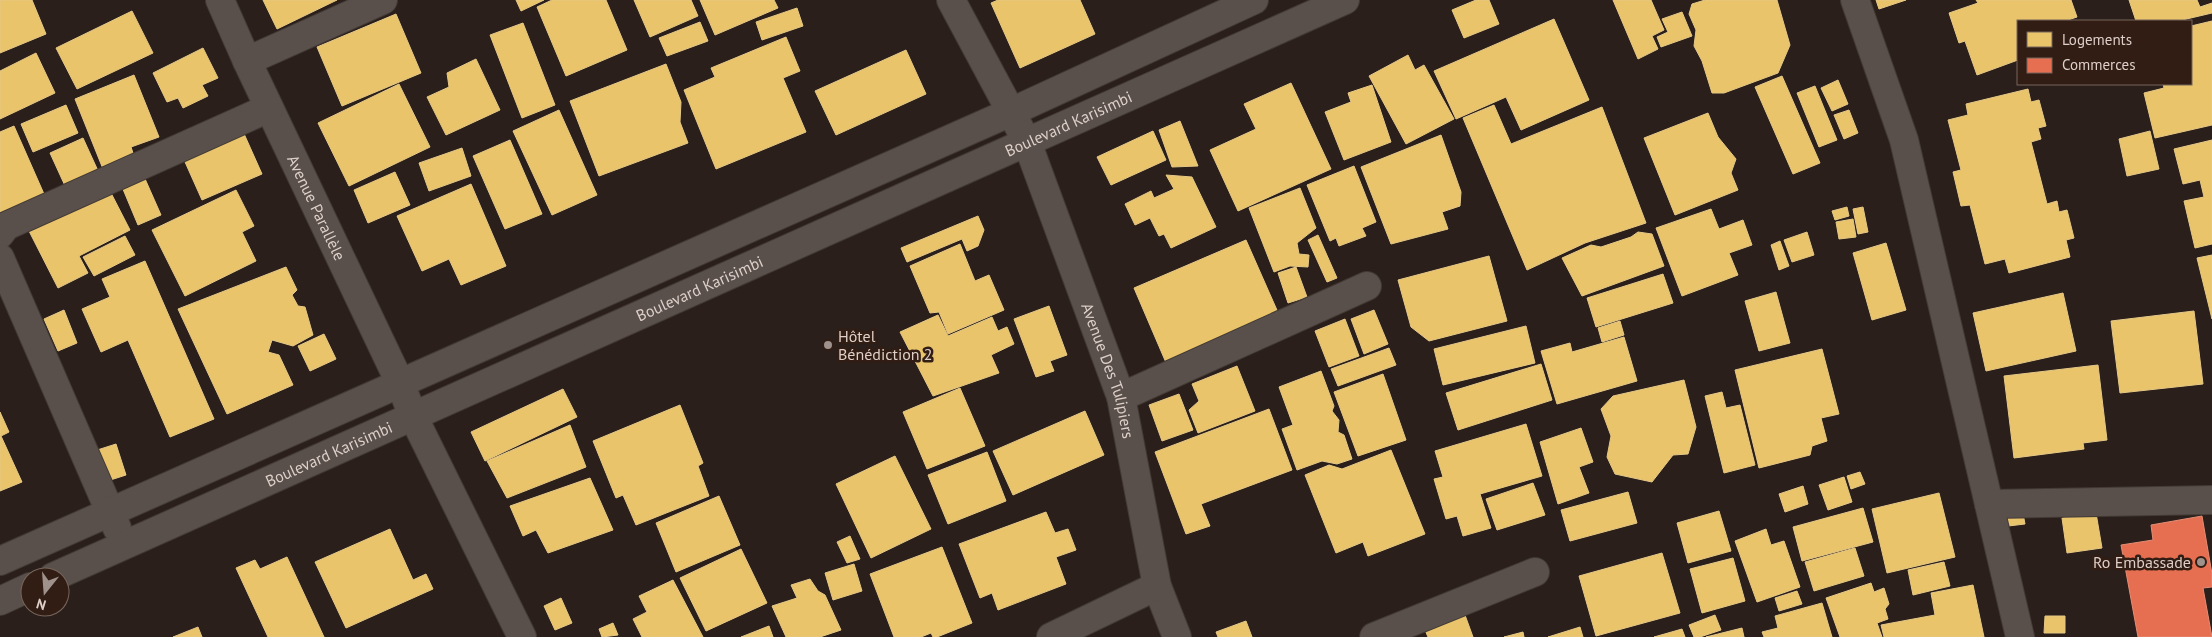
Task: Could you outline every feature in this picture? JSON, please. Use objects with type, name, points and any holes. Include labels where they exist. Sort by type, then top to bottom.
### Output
[{"type":"street","name":"Avenue Parallèle","points":[[220,0],[246,61],[400,383],[413,416],[522,637]]},
{"type":"street","points":[[246,61],[383,0]]},
{"type":"street","name":"Avenue Des Tulipiers","points":[[951,0],[1027,142],[1121,397],[1157,586],[1177,637]]},
{"type":"street","points":[[0,561],[1011,112],[1254,0]]},
{"type":"street","name":"Boulevard Karisimbi","points":[[70,569],[1345,0]]},
{"type":"street","points":[[1856,0],[1904,140],[2020,637]]},
{"type":"street","points":[[0,234],[6,226],[270,108]]},
{"type":"street","points":[[0,258],[109,513],[125,545]]},
{"type":"street","points":[[1121,397],[1367,286]]},
{"type":"street","points":[[1990,504],[2212,500]]},
{"type":"street","points":[[1374,637],[1535,572]]},
{"type":"street","points":[[1051,637],[1157,586]]},
{"type":"street","points":[[0,601],[20,592]]},
{"type":"building: Logements","points":[[0,0],[32,0],[46,34],[0,53]]},
{"type":"building: Logements","points":[[263,0],[337,0],[277,29]]},
{"type":"building: Logements","points":[[516,0],[544,0],[521,11]]},
{"type":"building: Logements","points":[[552,0],[606,0],[627,50],[566,76],[537,7]]},
{"type":"building: Logements","points":[[634,0],[691,0],[698,16],[650,37]]},
{"type":"building: Logements","points":[[700,0],[774,0],[778,8],[715,35]]},
{"type":"building: Logements","points":[[998,0],[1080,0],[1095,34],[1020,68],[991,3]]},
{"type":"building: Logements","points":[[1476,0],[1489,0],[1499,24],[1464,38],[1452,10]]},
{"type":"building: Logements","points":[[1613,0],[1651,0],[1664,30],[1652,36],[1658,49],[1638,59]]},
{"type":"building: Logements","points":[[1705,0],[1777,0],[1790,45],[1778,73],[1724,93],[1712,93],[1702,61],[1694,46],[1696,30],[1689,14],[1692,4]]},
{"type":"building: Logements","points":[[1876,0],[1906,0],[1879,9]]},
{"type":"building: Logements","points":[[1976,0],[2071,0],[2077,17],[2068,20],[2017,20],[2017,60],[1977,75],[1965,41],[1959,43],[1949,13],[1978,3]]},
{"type":"building: Logements","points":[[2129,0],[2197,0],[2200,7],[2212,3],[2212,13],[2182,20],[2136,20]]},
{"type":"building: Logements","points":[[797,8],[803,26],[762,40],[756,22]]},
{"type":"building: Logements","points":[[132,11],[153,53],[77,89],[56,48]]},
{"type":"building: Logements","points":[[1682,12],[1692,36],[1661,47],[1657,37],[1668,32],[1662,19]]},
{"type":"building: Logements","points":[[396,14],[421,73],[342,106],[317,47]]},
{"type":"building: Logements","points":[[1554,19],[1589,100],[1521,130],[1506,97],[1456,119],[1434,71]]},
{"type":"building: Logements","points":[[2212,21],[2212,125],[2155,138],[2144,93],[2164,88],[2163,85],[2192,85],[2192,26]]},
{"type":"building: Logements","points":[[700,22],[708,41],[667,56],[659,38]]},
{"type":"building: Logements","points":[[523,23],[555,105],[522,118],[490,35]]},
{"type":"building: Logements","points":[[786,37],[800,71],[783,78],[806,132],[716,169],[684,90],[715,77],[711,68]]},
{"type":"building: Logements","points":[[203,48],[218,78],[202,85],[208,96],[183,108],[178,98],[167,102],[153,73]]},
{"type":"building: Logements","points":[[906,50],[926,94],[836,135],[815,91]]},
{"type":"building: Logements","points":[[36,53],[55,93],[0,119],[0,71]]},
{"type":"building: Logements","points":[[1408,55],[1415,70],[1424,65],[1454,119],[1406,144],[1369,76]]},
{"type":"building: Logements","points":[[476,59],[500,110],[446,135],[427,97],[449,87],[447,73]]},
{"type":"building: Logements","points":[[666,64],[681,102],[680,122],[688,143],[599,176],[570,101]]},
{"type":"building: Logements","points":[[134,75],[159,137],[131,147],[134,156],[103,169],[75,99]]},
{"type":"building: Logements","points":[[1782,76],[1820,163],[1793,174],[1755,87]]},
{"type":"building: Logements","points":[[1838,80],[1848,104],[1832,111],[1821,88]]},
{"type":"building: Logements","points":[[1291,83],[1331,169],[1238,211],[1210,150],[1256,129],[1244,104]]},
{"type":"building: Logements","points":[[399,84],[430,147],[349,186],[318,123]]},
{"type":"building: Logements","points":[[1372,85],[1391,142],[1344,160],[1325,112],[1351,102],[1348,93]]},
{"type":"building: Logements","points":[[1815,86],[1837,140],[1819,147],[1797,93]]},
{"type":"building: Logements","points":[[2028,89],[2031,102],[2039,100],[2046,126],[2038,128],[2041,139],[2031,142],[2047,204],[2057,201],[2059,212],[2067,210],[2074,238],[2066,240],[2070,257],[2009,273],[2005,259],[1985,264],[1970,205],[1961,206],[1953,172],[1961,170],[1948,120],[1968,115],[1966,104]]},
{"type":"building: Logements","points":[[66,105],[78,133],[33,152],[21,124]]},
{"type":"building: Logements","points":[[1494,105],[1511,144],[1602,107],[1646,223],[1585,243],[1527,270],[1463,118]]},
{"type":"building: Logements","points":[[559,110],[597,195],[552,215],[513,131]]},
{"type":"building: Logements","points":[[1849,110],[1858,133],[1844,139],[1834,115]]},
{"type":"building: Logements","points":[[1708,113],[1718,137],[1736,159],[1731,173],[1738,190],[1675,215],[1644,138]]},
{"type":"building: Logements","points":[[1180,121],[1198,166],[1172,167],[1159,130]]},
{"type":"building: Logements","points":[[14,126],[44,194],[0,214],[0,132]]},
{"type":"building: Logements","points":[[241,127],[262,174],[202,200],[181,153]]},
{"type":"building: Logements","points":[[1153,131],[1166,160],[1111,185],[1097,157]]},
{"type":"building: Logements","points":[[2150,131],[2159,169],[2127,176],[2119,139]]},
{"type":"building: Logements","points":[[1441,135],[1461,192],[1460,206],[1442,212],[1448,229],[1391,244],[1361,167]]},
{"type":"building: Logements","points":[[83,138],[99,173],[66,188],[50,153]]},
{"type":"building: Logements","points":[[510,140],[542,214],[505,229],[473,156]]},
{"type":"building: Logements","points":[[2212,140],[2212,244],[2195,248],[2184,201],[2204,197],[2200,180],[2183,184],[2174,149]]},
{"type":"building: Logements","points":[[462,148],[471,176],[429,191],[419,163]]},
{"type":"building: Logements","points":[[1354,166],[1376,222],[1362,228],[1366,236],[1339,246],[1336,238],[1330,241],[1307,185]]},
{"type":"building: Logements","points":[[142,172],[161,215],[138,225],[120,182]]},
{"type":"building: Logements","points":[[395,172],[410,205],[368,223],[354,190]]},
{"type":"building: Logements","points":[[1166,175],[1192,177],[1216,227],[1171,248],[1164,234],[1159,236],[1150,218],[1135,225],[1125,204],[1151,191],[1154,198],[1174,189]]},
{"type":"building: Logements","points":[[471,184],[506,266],[461,285],[449,259],[422,271],[397,216]]},
{"type":"building: Logements","points":[[1300,188],[1316,228],[1297,243],[1299,254],[1309,255],[1308,267],[1290,266],[1274,272],[1249,208]]},
{"type":"building: Logements","points":[[236,190],[254,226],[242,232],[256,261],[185,296],[152,230]]},
{"type":"building: Logements","points":[[110,191],[130,230],[79,256],[88,273],[58,288],[29,231]]},
{"type":"building: Logements","points":[[1847,207],[1849,216],[1835,220],[1832,211]]},
{"type":"building: Logements","points":[[1863,207],[1868,232],[1858,234],[1853,209]]},
{"type":"building: Logements","points":[[1711,209],[1719,229],[1743,220],[1752,245],[1729,253],[1738,275],[1682,296],[1656,228]]},
{"type":"building: Logements","points":[[978,216],[984,230],[978,246],[967,251],[962,239],[907,262],[901,248]]},
{"type":"building: Logements","points":[[1853,219],[1856,237],[1839,239],[1836,222]]},
{"type":"building: Logements","points":[[1638,232],[1652,234],[1664,266],[1582,296],[1562,258],[1591,245],[1601,247],[1631,237]]},
{"type":"building: Logements","points":[[1807,232],[1814,255],[1792,262],[1784,240]]},
{"type":"building: Logements","points":[[1318,235],[1337,278],[1327,282],[1308,240]]},
{"type":"building: Logements","points":[[125,236],[135,255],[94,276],[83,257]]},
{"type":"building: Logements","points":[[1246,240],[1280,317],[1167,365],[1134,288]]},
{"type":"building: Logements","points":[[1780,241],[1789,266],[1779,270],[1771,245]]},
{"type":"building: Logements","points":[[1886,243],[1906,310],[1872,320],[1853,253]]},
{"type":"building: Logements","points":[[960,244],[975,281],[989,275],[1004,310],[948,334],[939,312],[930,313],[910,266]]},
{"type":"building: Logements","points":[[2212,255],[2212,319],[2197,258]]},
{"type":"building: Logements","points":[[1489,256],[1507,321],[1429,341],[1411,327],[1398,280]]},
{"type":"building: Logements","points":[[145,261],[214,419],[170,437],[128,340],[101,352],[82,309],[110,297],[102,279]]},
{"type":"building: Logements","points":[[286,267],[297,290],[292,295],[298,306],[305,307],[313,335],[293,346],[272,340],[268,352],[279,355],[293,385],[227,414],[178,309]]},
{"type":"building: Logements","points":[[1296,267],[1307,297],[1288,303],[1278,273]]},
{"type":"building: Logements","points":[[1663,274],[1673,303],[1596,327],[1587,298]]},
{"type":"building: Logements","points":[[1776,292],[1790,343],[1759,351],[1745,301]]},
{"type":"building: Logements","points":[[2063,293],[2076,351],[1986,371],[1973,313]]},
{"type":"building: Logements","points":[[1049,306],[1067,355],[1050,361],[1054,371],[1036,377],[1014,319]]},
{"type":"building: Logements","points":[[64,310],[77,343],[58,351],[44,319]]},
{"type":"building: Logements","points":[[1374,310],[1388,344],[1364,354],[1351,319]]},
{"type":"building: Logements","points":[[2194,311],[2203,384],[2120,393],[2111,321]]},
{"type":"building: Logements","points":[[938,315],[948,336],[992,317],[998,331],[1007,327],[1014,344],[991,355],[999,373],[933,396],[900,332]]},
{"type":"building: Logements","points":[[1345,319],[1359,356],[1329,367],[1315,331]]},
{"type":"building: Logements","points":[[1620,321],[1624,335],[1602,342],[1598,328]]},
{"type":"building: Logements","points":[[1526,326],[1535,363],[1443,385],[1434,349]]},
{"type":"building: Logements","points":[[324,334],[336,359],[310,371],[298,346]]},
{"type":"building: Logements","points":[[1624,337],[1637,381],[1557,404],[1541,351],[1570,343],[1572,352]]},
{"type":"building: Logements","points":[[1389,348],[1396,365],[1338,386],[1331,369]]},
{"type":"building: Logements","points":[[1822,349],[1839,414],[1821,418],[1827,441],[1812,446],[1810,455],[1759,468],[1735,370]]},
{"type":"building: Logements","points":[[1541,364],[1552,400],[1458,430],[1446,393]]},
{"type":"building: Logements","points":[[2098,365],[2107,440],[2083,443],[2084,449],[2014,458],[2004,376]]},
{"type":"building: Logements","points":[[1237,366],[1255,411],[1198,433],[1189,410],[1199,401],[1192,384]]},
{"type":"building: Logements","points":[[1321,371],[1334,406],[1332,411],[1339,420],[1338,432],[1344,435],[1352,459],[1337,464],[1322,461],[1297,470],[1282,429],[1293,425],[1279,387]]},
{"type":"building: Logements","points":[[1383,374],[1406,440],[1358,456],[1334,392]]},
{"type":"building: Logements","points":[[1684,380],[1696,427],[1688,454],[1673,455],[1652,482],[1615,474],[1607,457],[1611,436],[1601,409],[1613,396]]},
{"type":"building: Logements","points":[[960,388],[985,446],[927,469],[903,412]]},
{"type":"building: Logements","points":[[563,389],[577,417],[485,461],[471,432]]},
{"type":"building: Logements","points":[[1722,392],[1726,408],[1740,405],[1755,465],[1724,473],[1705,396]]},
{"type":"building: Logements","points":[[1179,394],[1193,430],[1162,441],[1149,405]]},
{"type":"building: Logements","points":[[680,405],[703,463],[698,466],[709,496],[636,525],[623,495],[616,498],[593,441]]},
{"type":"building: Logements","points":[[1269,409],[1292,470],[1201,504],[1210,526],[1186,534],[1155,452]]},
{"type":"building: Logements","points":[[1085,411],[1104,455],[1013,495],[993,451]]},
{"type":"building: Logements","points":[[0,412],[9,432],[1,436],[22,482],[0,491]]},
{"type":"building: Logements","points":[[1526,424],[1542,476],[1480,494],[1491,528],[1463,536],[1457,516],[1446,519],[1434,479],[1443,477],[1435,451]]},
{"type":"building: Logements","points":[[570,425],[586,467],[507,498],[487,461]]},
{"type":"building: Logements","points":[[1581,428],[1593,462],[1579,467],[1589,493],[1558,504],[1540,442]]},
{"type":"building: Logements","points":[[116,444],[126,475],[101,483],[91,452]]},
{"type":"building: Logements","points":[[1391,450],[1425,534],[1368,556],[1363,542],[1336,553],[1305,475],[1329,465],[1342,469]]},
{"type":"building: Logements","points":[[987,452],[1006,501],[948,524],[928,475]]},
{"type":"building: Logements","points":[[895,456],[931,529],[871,558],[836,484]]},
{"type":"building: Logements","points":[[1860,472],[1865,484],[1851,489],[1847,476]]},
{"type":"building: Logements","points":[[1844,477],[1852,502],[1828,510],[1819,485]]},
{"type":"building: Logements","points":[[590,478],[613,530],[548,553],[536,530],[523,536],[510,506]]},
{"type":"building: Logements","points":[[1533,483],[1545,515],[1497,530],[1486,499]]},
{"type":"building: Logements","points":[[1803,486],[1808,504],[1785,512],[1779,494]]},
{"type":"building: Logements","points":[[1628,492],[1637,523],[1570,541],[1561,510]]},
{"type":"building: Logements","points":[[1939,493],[1955,557],[1887,573],[1872,509]]},
{"type":"building: Logements","points":[[719,496],[740,545],[676,572],[656,523]]},
{"type":"building: Logements","points":[[1863,508],[1873,542],[1802,561],[1793,527]]},
{"type":"building: Logements","points":[[2022,508],[2025,524],[2000,527],[1998,511]]},
{"type":"building: Logements","points":[[1719,511],[1731,551],[1688,563],[1677,523]]},
{"type":"building: Logements","points":[[1046,512],[1055,533],[1068,529],[1076,550],[1056,557],[1066,584],[998,610],[992,593],[980,598],[959,544]]},
{"type":"building: Logements","points":[[2096,513],[2102,548],[2067,553],[2062,518]]},
{"type":"building: Logements","points":[[390,529],[413,580],[426,574],[433,589],[346,628],[315,562]]},
{"type":"building: Logements","points":[[1766,529],[1771,545],[1784,541],[1800,587],[1757,602],[1735,541]]},
{"type":"building: Logements","points":[[850,536],[860,559],[847,563],[837,542]]},
{"type":"building: Logements","points":[[942,547],[972,623],[937,637],[933,637],[931,633],[921,637],[894,637],[870,574]]},
{"type":"building: Logements","points":[[1855,548],[1864,576],[1814,591],[1805,562]]},
{"type":"building: Logements","points":[[741,549],[767,603],[706,631],[680,578]]},
{"type":"building: Logements","points":[[1662,553],[1680,613],[1596,636],[1579,576]]},
{"type":"building: Logements","points":[[287,557],[324,637],[268,637],[236,568],[255,560],[260,569]]},
{"type":"building: Logements","points":[[1733,558],[1745,601],[1702,613],[1690,569]]},
{"type":"building: Logements","points":[[1944,562],[1950,586],[1913,595],[1908,570]]},
{"type":"building: Logements","points":[[854,564],[862,591],[833,600],[825,573]]},
{"type":"building: Logements","points":[[810,579],[818,591],[825,595],[841,630],[820,637],[786,637],[772,606],[797,598],[791,585]]},
{"type":"building: Logements","points":[[673,580],[703,637],[642,637],[633,619],[647,612],[639,596]]},
{"type":"building: Logements","points":[[1871,583],[1874,592],[1884,588],[1889,604],[1885,609],[1888,619],[1877,623],[1882,637],[1840,637],[1826,598]]},
{"type":"building: Logements","points":[[1973,585],[1984,637],[1884,637],[1881,625],[1935,615],[1931,593]]},
{"type":"building: Logements","points":[[1797,591],[1802,604],[1779,611],[1775,598]]},
{"type":"building: Logements","points":[[561,598],[572,623],[555,630],[544,606]]},
{"type":"building: Logements","points":[[1822,603],[1832,637],[1764,637],[1762,632],[1778,628],[1775,616]]},
{"type":"building: Logements","points":[[1465,615],[1473,637],[1428,637],[1425,630]]},
{"type":"building: Logements","points":[[1715,615],[1721,630],[1700,637],[1694,637],[1689,625]]},
{"type":"building: Logements","points":[[2045,616],[2065,616],[2065,633],[2044,633]]},
{"type":"building: Logements","points":[[1246,621],[1252,637],[1218,637],[1216,632]]},
{"type":"building: Logements","points":[[613,623],[618,635],[602,637],[599,629]]},
{"type":"building: Logements","points":[[769,626],[773,637],[741,637]]},
{"type":"building: Logements","points":[[198,627],[202,637],[173,637]]},
{"type":"building: Logements","points":[[1580,627],[1583,637],[1548,637]]},
{"type":"building: Logements","points":[[1742,628],[1744,637],[1706,637]]},
{"type":"building: Logements","points":[[1682,629],[1685,637],[1654,637]]},
{"type":"building: Logements","points":[[1523,632],[1524,637],[1504,637]]},
{"type":"building: Commerces","points":[[2202,516],[2212,574],[2212,587],[2203,588],[2212,637],[2138,637],[2121,545],[2153,540],[2151,525]]},
{"type":"place","name":"Hôtel Bénédiction 2","points":[[828,345]]},
{"type":"place","name":"Ro Embassade","points":[[2201,562]]}]
